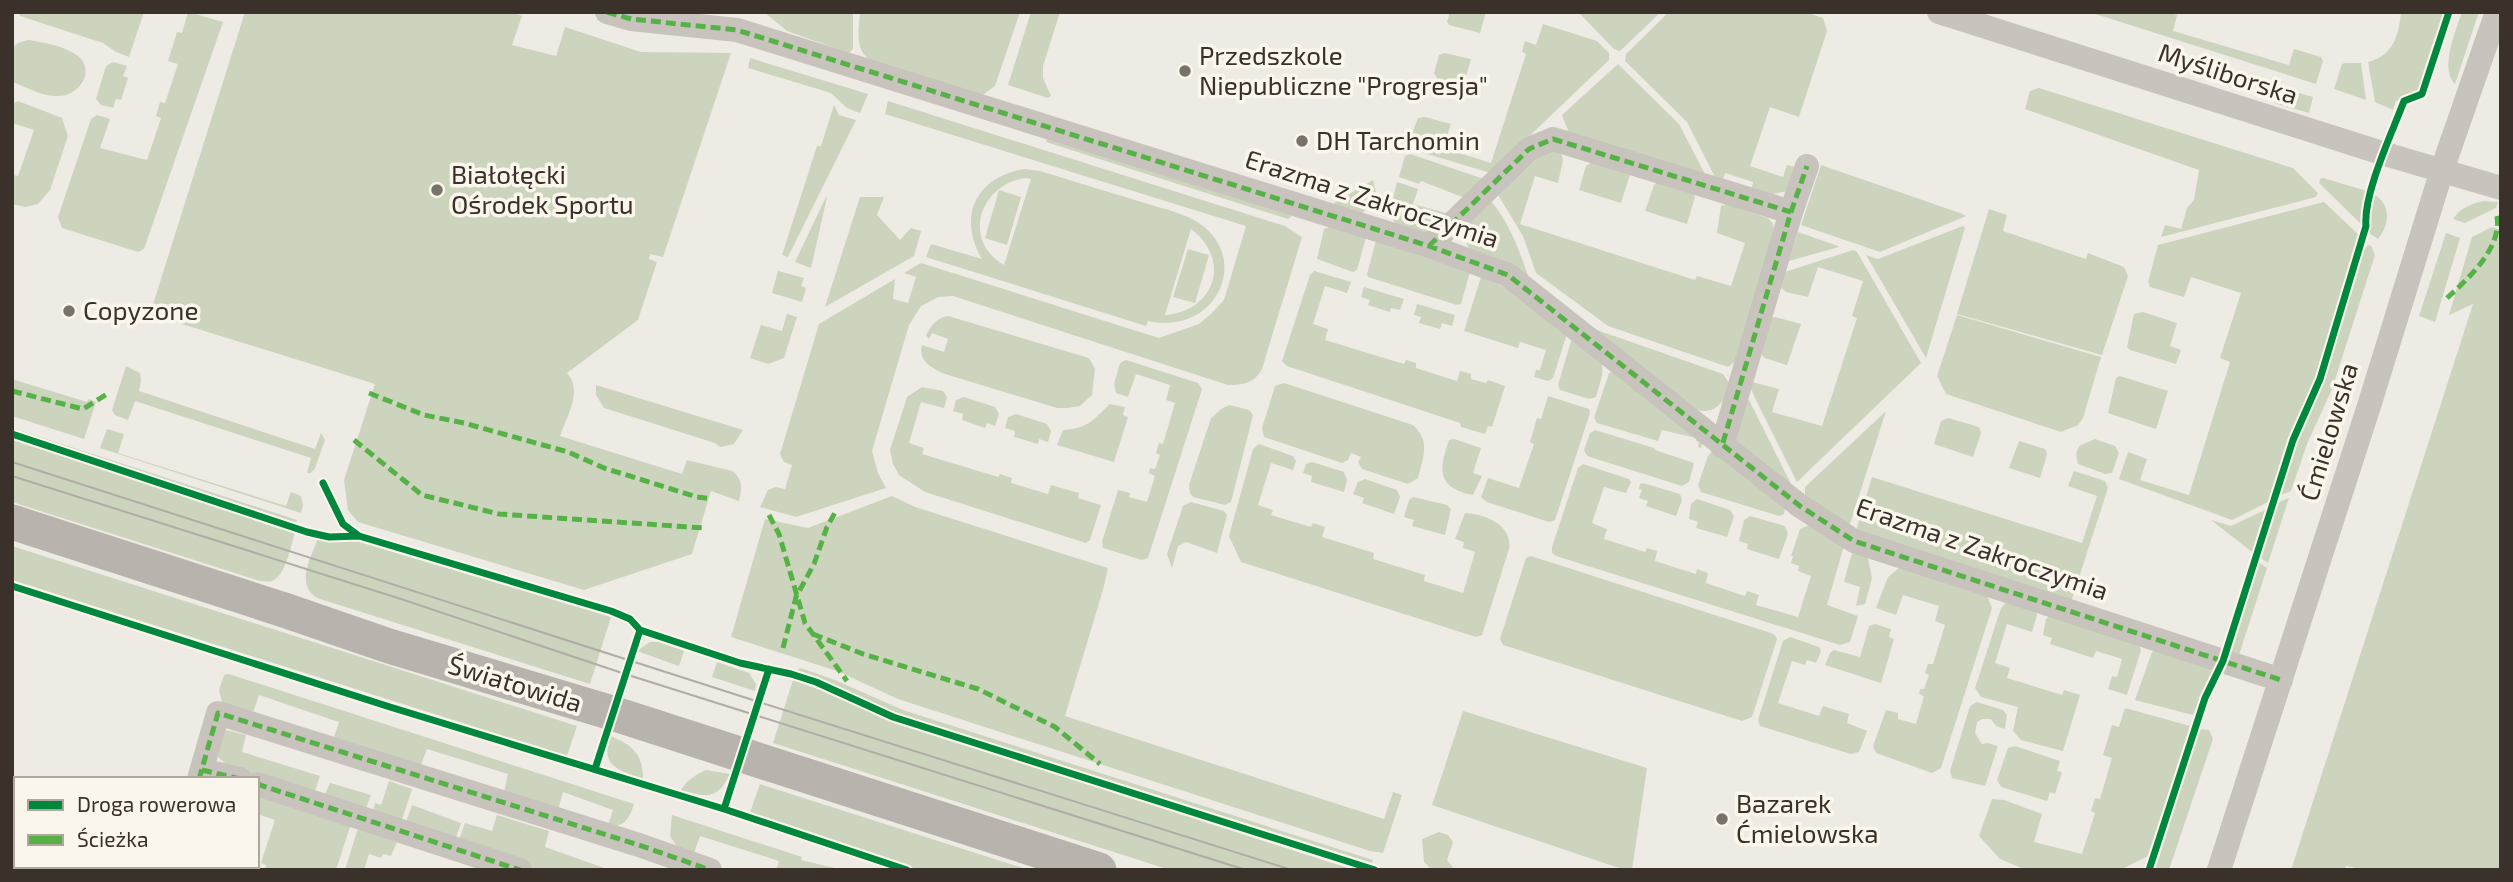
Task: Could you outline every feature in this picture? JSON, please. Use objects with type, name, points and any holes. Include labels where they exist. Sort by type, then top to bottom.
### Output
[{"type":"street","name":"Erazma z Zakroczymia","points":[[607,12],[631,19],[737,30],[1429,246],[1508,275],[1810,514],[1854,541],[2281,680]]},
{"type":"street","name":"Myśliborska","points":[[1939,12],[2385,155],[2501,188]]},
{"type":"street","name":"Ćmielowska","points":[[2219,870],[2442,170],[2497,12]]},
{"type":"street","points":[[1429,246],[1530,149],[1553,139],[1791,212]]},
{"type":"street","points":[[1722,446],[1807,166]]},
{"type":"street","name":"Światowida","points":[[12,522],[389,646],[612,713],[1099,870]]},
{"type":"street","points":[[224,777],[200,774],[218,713],[710,870]]},
{"type":"street","points":[[259,786],[520,870]]},
{"type":"green space","points":[[18,12],[144,12],[129,57],[103,43],[20,16]]},
{"type":"green space","points":[[188,12],[223,22],[144,249],[138,252],[62,228],[58,217],[91,119],[97,115],[110,119],[100,148],[147,160],[161,118],[156,116],[160,102],[165,103],[178,64],[168,61],[177,32],[182,33]]},
{"type":"green space","name":"Białołęcki Ośrodek Sportu","points":[[245,12],[512,12],[522,16],[512,45],[556,56],[565,27],[641,52],[731,53],[663,257],[650,254],[649,259],[657,262],[638,320],[567,373],[572,380],[574,396],[560,436],[682,474],[687,460],[736,474],[741,484],[739,501],[711,491],[692,554],[584,590],[358,522],[348,510],[344,480],[375,384],[150,314]]},
{"type":"green space","points":[[764,12],[853,12],[853,49],[849,53],[787,31]]},
{"type":"green space","points":[[860,12],[1020,12],[995,86],[984,94],[978,94],[870,60],[860,45]]},
{"type":"green space","points":[[1031,12],[1060,12],[1043,66],[1043,78],[1051,96],[1048,98],[1008,85]]},
{"type":"green space","points":[[1450,12],[1486,12],[1480,33],[1449,25],[1447,22]]},
{"type":"green space","points":[[1578,12],[1661,12],[1620,51],[1614,49]]},
{"type":"green space","points":[[1669,12],[1804,12],[1823,18],[1827,31],[1799,117],[1770,107],[1750,166],[1783,177],[1787,165],[1799,168],[1787,191],[1769,195],[1751,192],[1753,182],[1725,173],[1722,182],[1717,181],[1687,122],[1625,61],[1626,54]]},
{"type":"green space","points":[[2089,12],[2168,12],[2177,15],[2173,31],[2289,65],[2294,49],[2321,57],[2323,61],[2316,84]]},
{"type":"green space","points":[[2401,12],[2444,12],[2419,91],[2396,101],[2393,110],[2375,102],[2368,62],[2389,50],[2399,29]]},
{"type":"green space","points":[[2462,12],[2479,12],[2455,84],[2450,77],[2449,59]]},
{"type":"green space","points":[[1543,24],[1597,41],[1609,53],[1609,60],[1493,171],[1487,172],[1411,149],[1408,143],[1418,118],[1425,117],[1451,124],[1443,148],[1491,163],[1526,54],[1522,52],[1525,41],[1536,45]]},
{"type":"green space","points":[[28,40],[65,49],[82,60],[85,74],[79,87],[65,95],[51,96],[15,83],[12,79],[12,48]]},
{"type":"green space","points":[[1444,53],[1471,59],[1463,87],[1438,80],[1434,73],[1439,55]]},
{"type":"green space","points":[[750,58],[868,94],[860,113],[847,108],[831,93],[748,68]]},
{"type":"green space","points":[[113,62],[127,66],[123,76],[128,78],[121,100],[116,99],[113,108],[101,105],[96,99],[106,66]]},
{"type":"green space","points":[[2361,63],[2366,100],[2334,89],[2342,64]]},
{"type":"green space","points":[[1618,64],[1679,124],[1705,174],[1569,133],[1562,115]]},
{"type":"green space","points":[[2278,87],[2313,97],[2309,113],[2274,103]]},
{"type":"green space","points":[[2039,88],[2293,168],[2318,193],[2316,197],[2161,237],[2165,225],[2181,229],[2187,208],[2194,200],[2199,170],[2025,109],[2030,91]]},
{"type":"green space","points":[[18,101],[62,118],[68,136],[50,190],[38,204],[25,207],[12,204],[12,175],[18,176],[34,130],[12,123],[12,104]]},
{"type":"green space","points":[[888,101],[1285,226],[1302,237],[1259,374],[1248,382],[1228,385],[953,296],[938,297],[921,306],[909,325],[872,451],[878,473],[886,488],[796,517],[760,507],[768,490],[776,487],[785,489],[792,465],[784,462],[780,454],[819,324],[895,279],[893,299],[908,303],[916,277],[904,273],[921,263],[1159,338],[1199,324],[1224,300],[1246,226],[885,114]]},
{"type":"green space","points":[[834,105],[839,115],[856,120],[788,257],[782,255],[817,146],[821,146]]},
{"type":"green space","points":[[1048,135],[1291,214],[1291,217],[1288,219],[1046,142]]},
{"type":"green space","points":[[1549,150],[1561,153],[1563,160],[1558,183],[1535,176],[1520,224],[1695,280],[1697,276],[1731,286],[1745,243],[1717,233],[1721,206],[1727,204],[1768,218],[1773,224],[1775,235],[1737,360],[1728,367],[1608,326],[1536,273],[1523,236],[1498,195],[1535,157]]},
{"type":"green space","points":[[1410,154],[1482,179],[1465,198],[1421,181],[1419,184],[1399,177],[1405,156]]},
{"type":"green space","points":[[1595,160],[1630,175],[1621,203],[1579,190],[1586,166]]},
{"type":"green space","points":[[1821,165],[1966,216],[1880,252],[1801,225]]},
{"type":"green space","points":[[1025,169],[1040,171],[1174,212],[1199,223],[1215,238],[1223,256],[1224,274],[1219,291],[1208,306],[1192,317],[1172,323],[1148,321],[1146,326],[926,257],[931,244],[982,259],[971,228],[972,214],[983,189],[1008,173]],"holes":[[[1031,179],[1004,265],[991,254],[983,242],[981,215],[987,202],[997,191],[1009,183]],[[1191,229],[1204,241],[1211,255],[1214,269],[1212,282],[1206,294],[1196,304],[1165,315]]]},
{"type":"green space","points":[[2323,178],[2367,191],[2362,225],[2319,183]]},
{"type":"green space","points":[[1373,180],[1376,192],[1372,205],[1362,213],[1334,207],[1334,203]]},
{"type":"green space","points":[[1659,181],[1692,191],[1695,197],[1687,224],[1645,211],[1654,185]]},
{"type":"green space","points":[[1397,182],[1418,189],[1413,204],[1449,214],[1425,234],[1396,227],[1392,210]]},
{"type":"green space","points":[[999,190],[1021,197],[1007,245],[985,238]]},
{"type":"green space","points":[[2375,195],[2384,205],[2387,216],[2385,228],[2378,239],[2369,233],[2369,216]]},
{"type":"green space","points":[[827,197],[811,268],[795,262]]},
{"type":"green space","points":[[860,197],[884,197],[877,215],[900,240],[911,228],[921,231],[914,256],[825,307]]},
{"type":"green space","points":[[1491,201],[1509,229],[1530,281],[1469,249],[1466,241],[1467,227]]},
{"type":"green space","points":[[2484,201],[2498,202],[2496,208],[2465,223],[2453,219],[2467,207]]},
{"type":"green space","points":[[2324,202],[2359,235],[2315,378],[2288,442],[2268,502],[2232,520],[2119,479],[2128,452],[2147,459],[2140,480],[2189,495],[2230,362],[2220,358],[2241,293],[2191,277],[2184,297],[2150,287],[2148,282],[2158,245]]},
{"type":"green space","points":[[1989,209],[2007,215],[2003,231],[2086,259],[2088,253],[2124,267],[2128,276],[2102,355],[1957,314]]},
{"type":"green space","points":[[1332,226],[1366,237],[1357,270],[1353,272],[1317,259],[1324,229]]},
{"type":"green space","points":[[1963,226],[1965,228],[1926,358],[1866,255],[1878,259]]},
{"type":"green space","points":[[2492,227],[2501,230],[2501,870],[2366,870],[2346,866],[2345,870],[2291,870],[2473,304],[2449,315],[2472,237]]},
{"type":"green space","points":[[1798,232],[1838,246],[1839,247],[1789,261]]},
{"type":"green space","points":[[2446,233],[2460,238],[2435,322],[2419,316]]},
{"type":"green space","points":[[1376,241],[1470,272],[1461,304],[1368,277]]},
{"type":"green space","points":[[2368,245],[2375,255],[2332,389],[2307,444],[2291,491],[2281,495],[2298,441],[2324,381],[2364,250]]},
{"type":"green space","points":[[1188,249],[1209,255],[1195,303],[1173,297]]},
{"type":"green space","points":[[1853,250],[1857,252],[1921,363],[1797,482],[1755,398],[1751,389],[1752,382],[1779,389],[1772,412],[1822,426],[1857,318],[1852,316],[1863,281],[1818,267],[1808,297],[1786,292],[1781,288],[1785,272]]},
{"type":"green space","points":[[778,271],[804,278],[801,286],[806,288],[802,302],[772,293]]},
{"type":"green space","points":[[1314,271],[1351,282],[1347,293],[1325,286],[1313,324],[1328,329],[1325,340],[1404,364],[1406,360],[1416,363],[1416,368],[1457,381],[1460,371],[1471,374],[1471,379],[1486,383],[1488,380],[1505,386],[1492,427],[1488,426],[1485,434],[1461,427],[1460,423],[1287,366],[1282,361],[1310,275]]},
{"type":"green space","points":[[1481,277],[1504,287],[1565,332],[1566,337],[1553,378],[1548,381],[1534,377],[1536,370],[1540,370],[1546,350],[1520,342],[1518,348],[1464,331]]},
{"type":"green space","points":[[1364,287],[1404,299],[1400,310],[1391,308],[1390,312],[1368,305],[1370,300],[1361,297]]},
{"type":"green space","points":[[1417,304],[1455,315],[1452,326],[1442,323],[1440,329],[1419,323],[1421,317],[1414,315]]},
{"type":"green space","points":[[2143,312],[2177,323],[2170,346],[2181,350],[2176,364],[2127,347],[2134,314]]},
{"type":"green space","points":[[787,314],[797,317],[784,358],[768,364],[750,358],[761,325],[782,331]]},
{"type":"green space","points":[[1957,315],[2101,357],[2083,418],[2078,425],[2061,432],[1946,394],[1937,376]]},
{"type":"green space","points":[[948,316],[1089,358],[1095,369],[1092,395],[1080,406],[1057,408],[938,371],[923,359],[921,350],[922,345],[944,352],[948,339],[932,333],[929,339],[926,335],[937,320]]},
{"type":"green space","points":[[1770,318],[1801,324],[1787,365],[1764,358],[1761,353]]},
{"type":"green space","points":[[1594,329],[1723,374],[1729,383],[1726,395],[1715,408],[1697,410]]},
{"type":"green space","points":[[1574,339],[1601,362],[1602,375],[1596,397],[1589,399],[1560,390],[1558,385],[1571,341]]},
{"type":"green space","points":[[1126,360],[1198,383],[1202,389],[1148,558],[1142,560],[1103,548],[1102,542],[1118,490],[1130,493],[1129,497],[1147,502],[1155,476],[1149,473],[1150,468],[1155,469],[1160,455],[1156,453],[1159,443],[1163,444],[1175,403],[1166,400],[1170,385],[1136,374],[1128,397],[1116,393],[1114,384],[1120,363]]},
{"type":"green space","points":[[126,366],[140,373],[139,391],[315,449],[321,433],[325,440],[315,468],[311,473],[307,473],[311,458],[135,401],[128,420],[115,415],[112,410]]},
{"type":"green space","points":[[1616,371],[1703,442],[1701,448],[1698,447],[1696,438],[1662,430],[1658,441],[1597,423],[1594,418],[1609,373]]},
{"type":"green space","points":[[2120,376],[2168,391],[2156,429],[2108,413],[2116,378]]},
{"type":"green space","points":[[12,379],[87,402],[89,399],[96,402],[84,439],[12,416]]},
{"type":"green space","points":[[1284,383],[1413,425],[1419,431],[1424,444],[1418,478],[1408,484],[1362,469],[1358,462],[1361,457],[1351,453],[1348,460],[1342,463],[1264,437],[1262,428],[1275,386]]},
{"type":"green space","points":[[596,385],[743,430],[734,444],[720,447],[715,443],[604,408],[596,395]]},
{"type":"green space","points":[[922,387],[943,391],[947,397],[944,408],[921,402],[909,443],[924,448],[922,454],[998,477],[1000,474],[1012,478],[1011,483],[1048,494],[1051,485],[1079,493],[1078,498],[1101,505],[1090,540],[1086,543],[925,492],[899,475],[890,450],[907,397]]},
{"type":"green space","points":[[1548,396],[1589,409],[1590,413],[1555,520],[1549,522],[1487,502],[1481,497],[1488,478],[1519,488],[1534,444],[1530,442],[1537,418],[1541,419]]},
{"type":"green space","points":[[964,397],[995,407],[999,414],[995,426],[987,423],[985,428],[962,420],[963,414],[953,411],[956,400]]},
{"type":"green space","points":[[1749,400],[1789,484],[1736,441],[1746,401]]},
{"type":"green space","points":[[1110,404],[1125,407],[1123,415],[1128,417],[1114,462],[1057,445],[1063,430],[1085,425]]},
{"type":"green space","points":[[1229,405],[1249,410],[1253,415],[1231,502],[1225,505],[1193,497],[1189,485],[1211,418]]},
{"type":"green space","points":[[1886,411],[1848,526],[1805,496],[1805,487]]},
{"type":"green space","points":[[1016,414],[1047,424],[1051,431],[1048,442],[1039,439],[1038,444],[1014,437],[1015,431],[1005,428],[1008,417]]},
{"type":"green space","points":[[1948,418],[1979,427],[1981,433],[1973,457],[1934,444],[1941,421]]},
{"type":"green space","points":[[12,428],[297,520],[296,523]]},
{"type":"green space","points":[[107,429],[124,434],[118,453],[286,506],[291,492],[301,496],[301,513],[100,448]]},
{"type":"green space","points":[[1595,430],[1694,463],[1689,482],[1682,486],[1587,456],[1584,450],[1590,433]]},
{"type":"green space","points":[[12,437],[295,532],[284,567],[272,581],[260,581],[12,502]]},
{"type":"green space","points":[[1454,439],[1481,448],[1473,473],[1482,476],[1473,495],[1452,488],[1443,476],[1443,460],[1449,440]]},
{"type":"green space","points":[[2095,439],[2115,446],[2119,453],[2112,473],[2105,474],[2078,464],[2076,454],[2079,446]]},
{"type":"green space","points":[[2019,441],[2045,449],[2047,454],[2040,478],[2009,468]]},
{"type":"green space","points":[[1259,444],[1293,456],[1296,461],[1293,470],[1271,463],[1258,505],[1273,510],[1271,515],[1311,527],[1313,523],[1325,527],[1322,537],[1374,553],[1373,559],[1425,575],[1424,581],[1463,593],[1475,552],[1463,548],[1464,542],[1455,539],[1465,513],[1489,519],[1502,527],[1507,533],[1509,549],[1482,635],[1476,637],[1241,562],[1229,536],[1253,449]]},
{"type":"green space","points":[[1712,451],[1785,505],[1784,514],[1779,516],[1701,492],[1698,485]]},
{"type":"green space","points":[[1312,462],[1344,472],[1347,480],[1344,492],[1311,482],[1312,476],[1303,473],[1306,464]]},
{"type":"green space","points":[[1583,464],[1629,479],[1631,482],[1626,493],[1604,487],[1592,523],[1607,529],[1604,539],[1645,552],[1647,548],[1657,551],[1655,561],[1696,574],[1697,569],[1708,573],[1706,583],[1745,596],[1747,591],[1759,595],[1756,605],[1798,617],[1811,576],[1798,571],[1799,566],[1791,563],[1800,529],[1809,525],[1847,548],[1843,549],[1827,605],[1858,616],[1850,642],[1840,645],[1556,556],[1552,553],[1552,547],[1578,468]]},
{"type":"green space","points":[[2074,471],[2105,481],[2108,488],[2072,599],[1860,535],[1857,527],[1872,477],[2082,543],[2097,496],[2068,486]]},
{"type":"green space","points":[[1365,479],[1397,490],[1400,497],[1394,514],[1362,503],[1364,498],[1353,494],[1358,482]]},
{"type":"green space","points":[[1640,484],[1680,494],[1682,500],[1676,516],[1646,506],[1648,501],[1639,498],[1642,490],[1639,489]]},
{"type":"green space","points":[[892,496],[915,507],[1108,568],[1065,716],[1384,819],[1393,792],[1402,795],[1383,853],[898,699],[837,671],[731,637],[765,519],[808,528]]},
{"type":"green space","points":[[1413,497],[1447,505],[1451,509],[1445,535],[1412,526],[1414,520],[1404,517],[1409,500]]},
{"type":"green space","points":[[2289,498],[2268,563],[2261,558],[2279,502]]},
{"type":"green space","points":[[1697,499],[1730,510],[1734,516],[1727,537],[1696,528],[1698,522],[1689,519],[1691,504]]},
{"type":"green space","points":[[1191,502],[1224,511],[1227,515],[1217,553],[1186,542],[1178,546],[1172,568],[1167,554],[1183,506]]},
{"type":"green space","points":[[2265,510],[2252,552],[2211,520],[2231,526]]},
{"type":"green space","points":[[1750,516],[1785,526],[1788,534],[1779,559],[1747,549],[1748,544],[1739,541],[1744,520]]},
{"type":"green space","points":[[318,538],[332,542],[353,540],[611,617],[590,684],[317,598],[310,592],[306,578]]},
{"type":"green space","points":[[12,546],[577,726],[567,756],[12,580]]},
{"type":"green space","points":[[1854,551],[1868,558],[1872,578],[1865,604],[1856,606],[1860,587],[1844,582]]},
{"type":"green space","points":[[1531,556],[1774,634],[1777,639],[1752,717],[1742,721],[1503,645],[1500,639],[1526,558]]},
{"type":"green space","points":[[2258,562],[2267,568],[2239,655],[2230,653]]},
{"type":"green space","points":[[1900,567],[1987,595],[1992,608],[1941,768],[1932,773],[1876,753],[1873,746],[1886,710],[1898,713],[1898,719],[1916,724],[1924,696],[1919,694],[1920,689],[1924,689],[1929,675],[1925,673],[1928,664],[1933,664],[1945,625],[1935,621],[1939,606],[1903,595],[1896,615],[1876,608],[1888,577]]},
{"type":"green space","points":[[2007,601],[2035,610],[2037,615],[2032,632],[2007,624],[1995,663],[2010,668],[2007,678],[2062,695],[2064,690],[2080,695],[2063,751],[2021,740],[2013,731],[2018,707],[1981,697],[1975,688],[2001,608]]},
{"type":"green space","points":[[2051,615],[2138,642],[2141,650],[2127,695],[2108,689],[2112,676],[2117,677],[2122,659],[2096,651],[2093,658],[2050,644],[2052,638],[2043,635],[2046,619]]},
{"type":"green space","points":[[1875,624],[1891,629],[1889,637],[1894,639],[1881,683],[1825,665],[1834,650],[1860,657],[1869,626]]},
{"type":"green space","points":[[1790,637],[1819,647],[1821,651],[1816,663],[1807,660],[1805,665],[1792,661],[1778,703],[1819,716],[1823,706],[1849,714],[1847,723],[1867,731],[1859,752],[1851,754],[1760,726],[1758,720],[1783,641]]},
{"type":"green space","points":[[650,642],[659,642],[684,651],[679,666],[637,651]]},
{"type":"green space","points":[[2157,649],[2215,667],[2193,715],[2135,700],[2152,652]]},
{"type":"green space","points":[[717,662],[749,673],[756,684],[755,691],[712,677]]},
{"type":"green space","points":[[801,668],[903,710],[1373,860],[1372,863],[884,709],[797,670]]},
{"type":"green space","points":[[229,674],[634,804],[622,824],[608,825],[613,810],[563,792],[558,810],[504,792],[508,774],[427,749],[421,765],[334,737],[339,722],[259,695],[253,713],[222,702],[219,690],[224,675]]},
{"type":"green space","points":[[793,680],[890,721],[1354,870],[1170,870],[773,743]]},
{"type":"green space","points":[[1977,702],[2003,710],[2007,715],[2005,729],[1996,726],[1991,719],[1977,722],[1975,733],[1982,744],[1998,746],[1985,786],[1952,778],[1950,771],[1970,706]]},
{"type":"green space","points":[[2125,708],[2190,726],[2148,856],[2120,870],[2026,870],[2000,859],[1979,836],[1992,799],[2004,800],[2042,814],[2034,842],[2082,854],[2095,813],[2091,811],[2095,798],[2100,799],[2112,758],[2103,755],[2112,725],[2119,727]]},
{"type":"green space","points":[[1463,711],[1647,768],[1632,870],[1625,870],[1432,805]]},
{"type":"green space","points":[[2199,729],[2209,730],[2213,739],[2169,870],[2155,870]]},
{"type":"green space","points":[[226,730],[246,735],[242,752],[320,776],[315,791],[236,772],[218,757],[221,734]]},
{"type":"green space","points":[[610,736],[635,751],[641,763],[643,779],[619,770],[610,761]]},
{"type":"green space","points":[[2015,746],[2060,761],[2057,771],[2062,772],[2055,794],[2050,792],[2047,801],[2001,787],[1997,780],[2008,748]]},
{"type":"green space","points":[[706,770],[730,774],[720,789],[710,795],[681,790],[692,778]]},
{"type":"green space","points":[[389,781],[412,789],[401,823],[372,814],[375,803],[381,805]]},
{"type":"green space","points":[[330,783],[371,795],[365,811],[325,794]]},
{"type":"green space","points":[[760,784],[1029,870],[920,870],[749,815]]},
{"type":"green space","points":[[259,790],[350,822],[336,870],[265,870],[266,865],[261,863],[275,820],[259,815]]},
{"type":"green space","points":[[412,805],[461,823],[454,843],[405,825]]},
{"type":"green space","points":[[497,815],[549,831],[545,847],[610,870],[540,870],[458,843],[465,823],[492,831]]},
{"type":"green space","points":[[672,815],[802,857],[801,860],[843,870],[776,870],[779,861],[700,836],[694,853],[677,847],[670,836]]},
{"type":"green space","points":[[363,826],[397,842],[391,856],[383,854],[381,858],[369,854],[364,870],[345,870],[357,831]]},
{"type":"green space","points":[[1439,832],[1448,835],[1453,842],[1447,860],[1455,870],[1432,870],[1424,862],[1422,839]]},
{"type":"tram line","points":[[12,462],[1292,870]]},
{"type":"tram line","points":[[12,476],[401,599],[625,674],[1246,870]]},
{"type":"marked path","points":[[607,12],[631,19],[737,30],[1429,246],[1508,275],[1800,506],[1854,541],[2281,680]]},
{"type":"marked path","points":[[1429,246],[1529,149],[1553,139],[1791,212],[1722,446]]},
{"type":"marked path","points":[[1791,212],[1807,166]]},
{"type":"marked path","points":[[2447,298],[2474,272],[2489,251],[2497,228],[2497,216]]},
{"type":"marked path","points":[[12,391],[83,409],[107,394]]},
{"type":"marked path","points":[[369,393],[424,415],[464,423],[568,452],[604,468],[697,497],[712,499]]},
{"type":"marked path","points":[[354,440],[422,495],[499,514],[704,528]]},
{"type":"marked path","points":[[783,648],[796,597],[814,564],[827,527],[837,509]]},
{"type":"marked path","points":[[769,515],[779,534],[805,623],[847,681]]},
{"type":"marked path","points":[[813,634],[863,654],[978,689],[1055,727],[1100,764]]},
{"type":"marked path","points":[[200,777],[218,713],[639,845],[710,870]]},
{"type":"marked path","points":[[202,770],[232,777]]},
{"type":"marked path","points":[[259,785],[520,870]]},
{"type":"cycle path","points":[[2149,870],[2205,698],[2223,661],[2293,440],[2320,379],[2366,226],[2369,197],[2379,163],[2404,101],[2422,94],[2449,12]]},
{"type":"cycle path","points":[[12,434],[307,532],[329,537],[359,536]]},
{"type":"cycle path","points":[[323,483],[343,524],[359,536],[611,611],[630,619],[640,630]]},
{"type":"cycle path","points":[[12,586],[390,707],[724,809],[907,870]]},
{"type":"cycle path","points":[[595,769],[640,630],[740,663],[816,682],[893,717],[1375,870]]},
{"type":"cycle path","points":[[724,809],[769,669]]},
{"type":"place","name":"Przedszkole Niepubliczne \"Progresja\"","points":[[1185,71]]},
{"type":"place","name":"DH Tarchomin","points":[[1302,141]]},
{"type":"place","name":"Białołęcki Ośrodek Sportu","points":[[437,190]]},
{"type":"place","name":"Copyzone","points":[[69,311]]},
{"type":"place","name":"Bazarek Ćmielowska","points":[[1722,819]]}]
